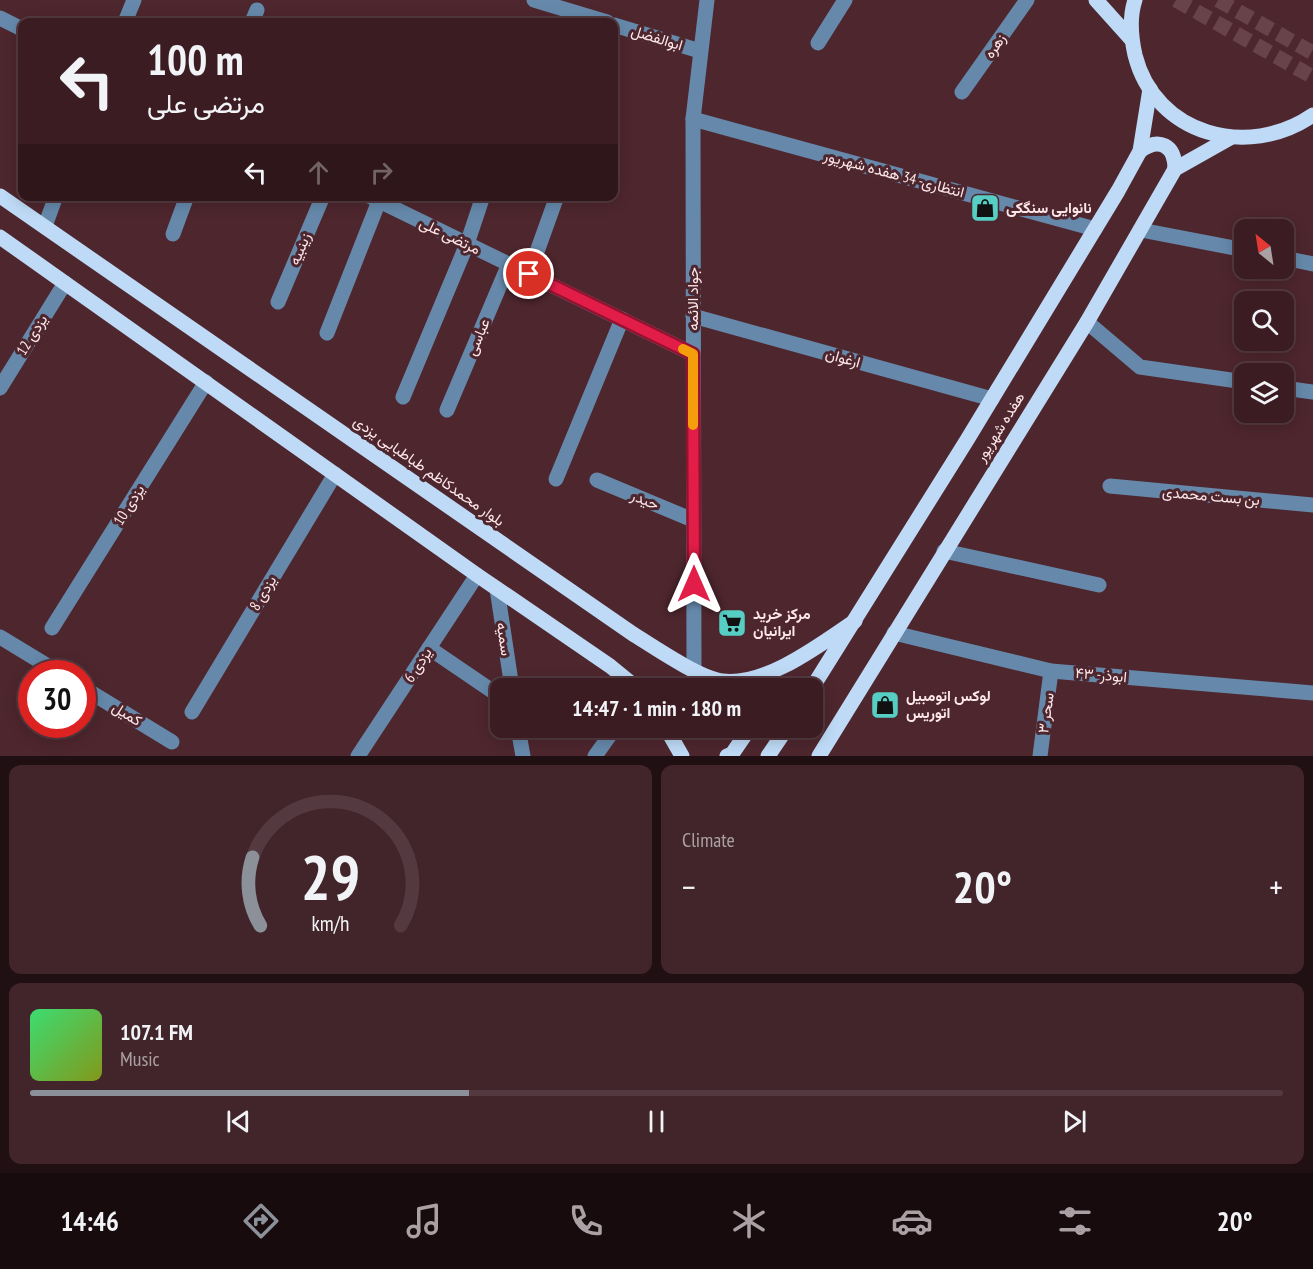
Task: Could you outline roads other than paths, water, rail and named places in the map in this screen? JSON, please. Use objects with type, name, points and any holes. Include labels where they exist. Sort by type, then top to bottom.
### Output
[{"type":"main road","points":[[1096,0],[1131,39]]},
{"type":"main road","points":[[1135,0],[1132,8],[1131,39],[1138,65],[1150,89],[1171,113],[1199,130],[1230,138],[1258,138],[1286,131],[1313,116]]},
{"type":"main road","name":"هفده شهریور","points":[[818,678],[992,399],[1140,151],[1150,89]]},
{"type":"main road","points":[[1140,151],[1149,145],[1160,144],[1169,149],[1175,158],[1175,169],[1230,138]]},
{"type":"main road","name":"هفده شهریور","points":[[819,756],[1087,322],[1175,169]]},
{"type":"main road","name":"بلوار محمدکاظم طباطبایی یزدی","points":[[0,196],[633,634],[712,678]]},
{"type":"main road","points":[[0,237],[625,678]]},
{"type":"main road","name":"بلوار محمدکاظم طباطبایی یزدی","points":[[756,678],[798,659],[855,621]]},
{"type":"main road","points":[[672,738],[682,756]]},
{"type":"main road","points":[[727,756],[732,754],[743,738]]},
{"type":"main road","points":[[768,756],[780,738]]},
{"type":"street","points":[[127,18],[134,0]]},
{"type":"street","points":[[534,0],[594,18]]},
{"type":"street","name":"جواد الائمه","points":[[694,670],[693,119],[707,0]]},
{"type":"street","points":[[818,43],[845,0]]},
{"type":"street","name":"زهره","points":[[962,92],[1027,0]]},
{"type":"street","points":[[0,18],[18,27]]},
{"type":"street","name":"ابوالفضل","points":[[618,26],[700,51]]},
{"type":"street","name":"انتظاری- 34 هفده شهریور","points":[[693,119],[1095,229]]},
{"type":"street","points":[[45,226],[54,201]]},
{"type":"street","points":[[173,234],[185,201]]},
{"type":"street","name":"زینبیه","points":[[278,302],[321,201]]},
{"type":"street","points":[[327,333],[375,201]]},
{"type":"street","name":"مرتضی علی","points":[[382,201],[693,354]]},
{"type":"street","points":[[403,397],[467,244],[481,201]]},
{"type":"street","points":[[529,274],[555,201]]},
{"type":"street","points":[[1141,230],[1234,248]]},
{"type":"street","points":[[1294,260],[1313,264]]},
{"type":"street","name":"عباسی","points":[[447,410],[509,264]]},
{"type":"street","name":"یزدی 12","points":[[0,388],[65,283]]},
{"type":"street","name":"ارغوان","points":[[693,316],[992,399]]},
{"type":"street","points":[[556,479],[622,319]]},
{"type":"street","points":[[1087,322],[1140,367],[1234,380]]},
{"type":"street","name":"یزدی 10","points":[[52,628],[206,382]]},
{"type":"street","points":[[1294,389],[1313,392]]},
{"type":"street","name":"یزدی 8","points":[[192,712],[335,474]]},
{"type":"street","name":"حیدر","points":[[597,480],[693,520]]},
{"type":"street","name":"بن بست محمدی","points":[[1110,486],[1313,505]]},
{"type":"street","points":[[944,551],[1099,585]]},
{"type":"street","name":"یزدی 6","points":[[358,756],[477,575]]},
{"type":"street","name":"سمیه","points":[[497,589],[510,678]]},
{"type":"street","name":"ابوذر- ۴۳","points":[[894,633],[1052,670],[1313,693]]},
{"type":"street","points":[[0,637],[38,660]]},
{"type":"street","points":[[429,648],[490,690]]},
{"type":"street","name":"سحر ۳","points":[[1040,756],[1052,670]]},
{"type":"street","name":"کمیل","points":[[96,696],[172,742]]},
{"type":"street","points":[[520,738],[523,756]]},
{"type":"street","points":[[595,756],[608,738]]},
{"type":"tunnel","points":[[1176,0],[1313,77]]},
{"type":"tunnel","points":[[1218,0],[1313,53]]},
{"type":"place","name":"نانوایی سنگکی","points":[[985,208]]},
{"type":"place","name":"مرکز خرید ایرانیان","points":[[732,623]]},
{"type":"place","name":"لوکس اتومبیل اتوریس","points":[[885,705]]}]
